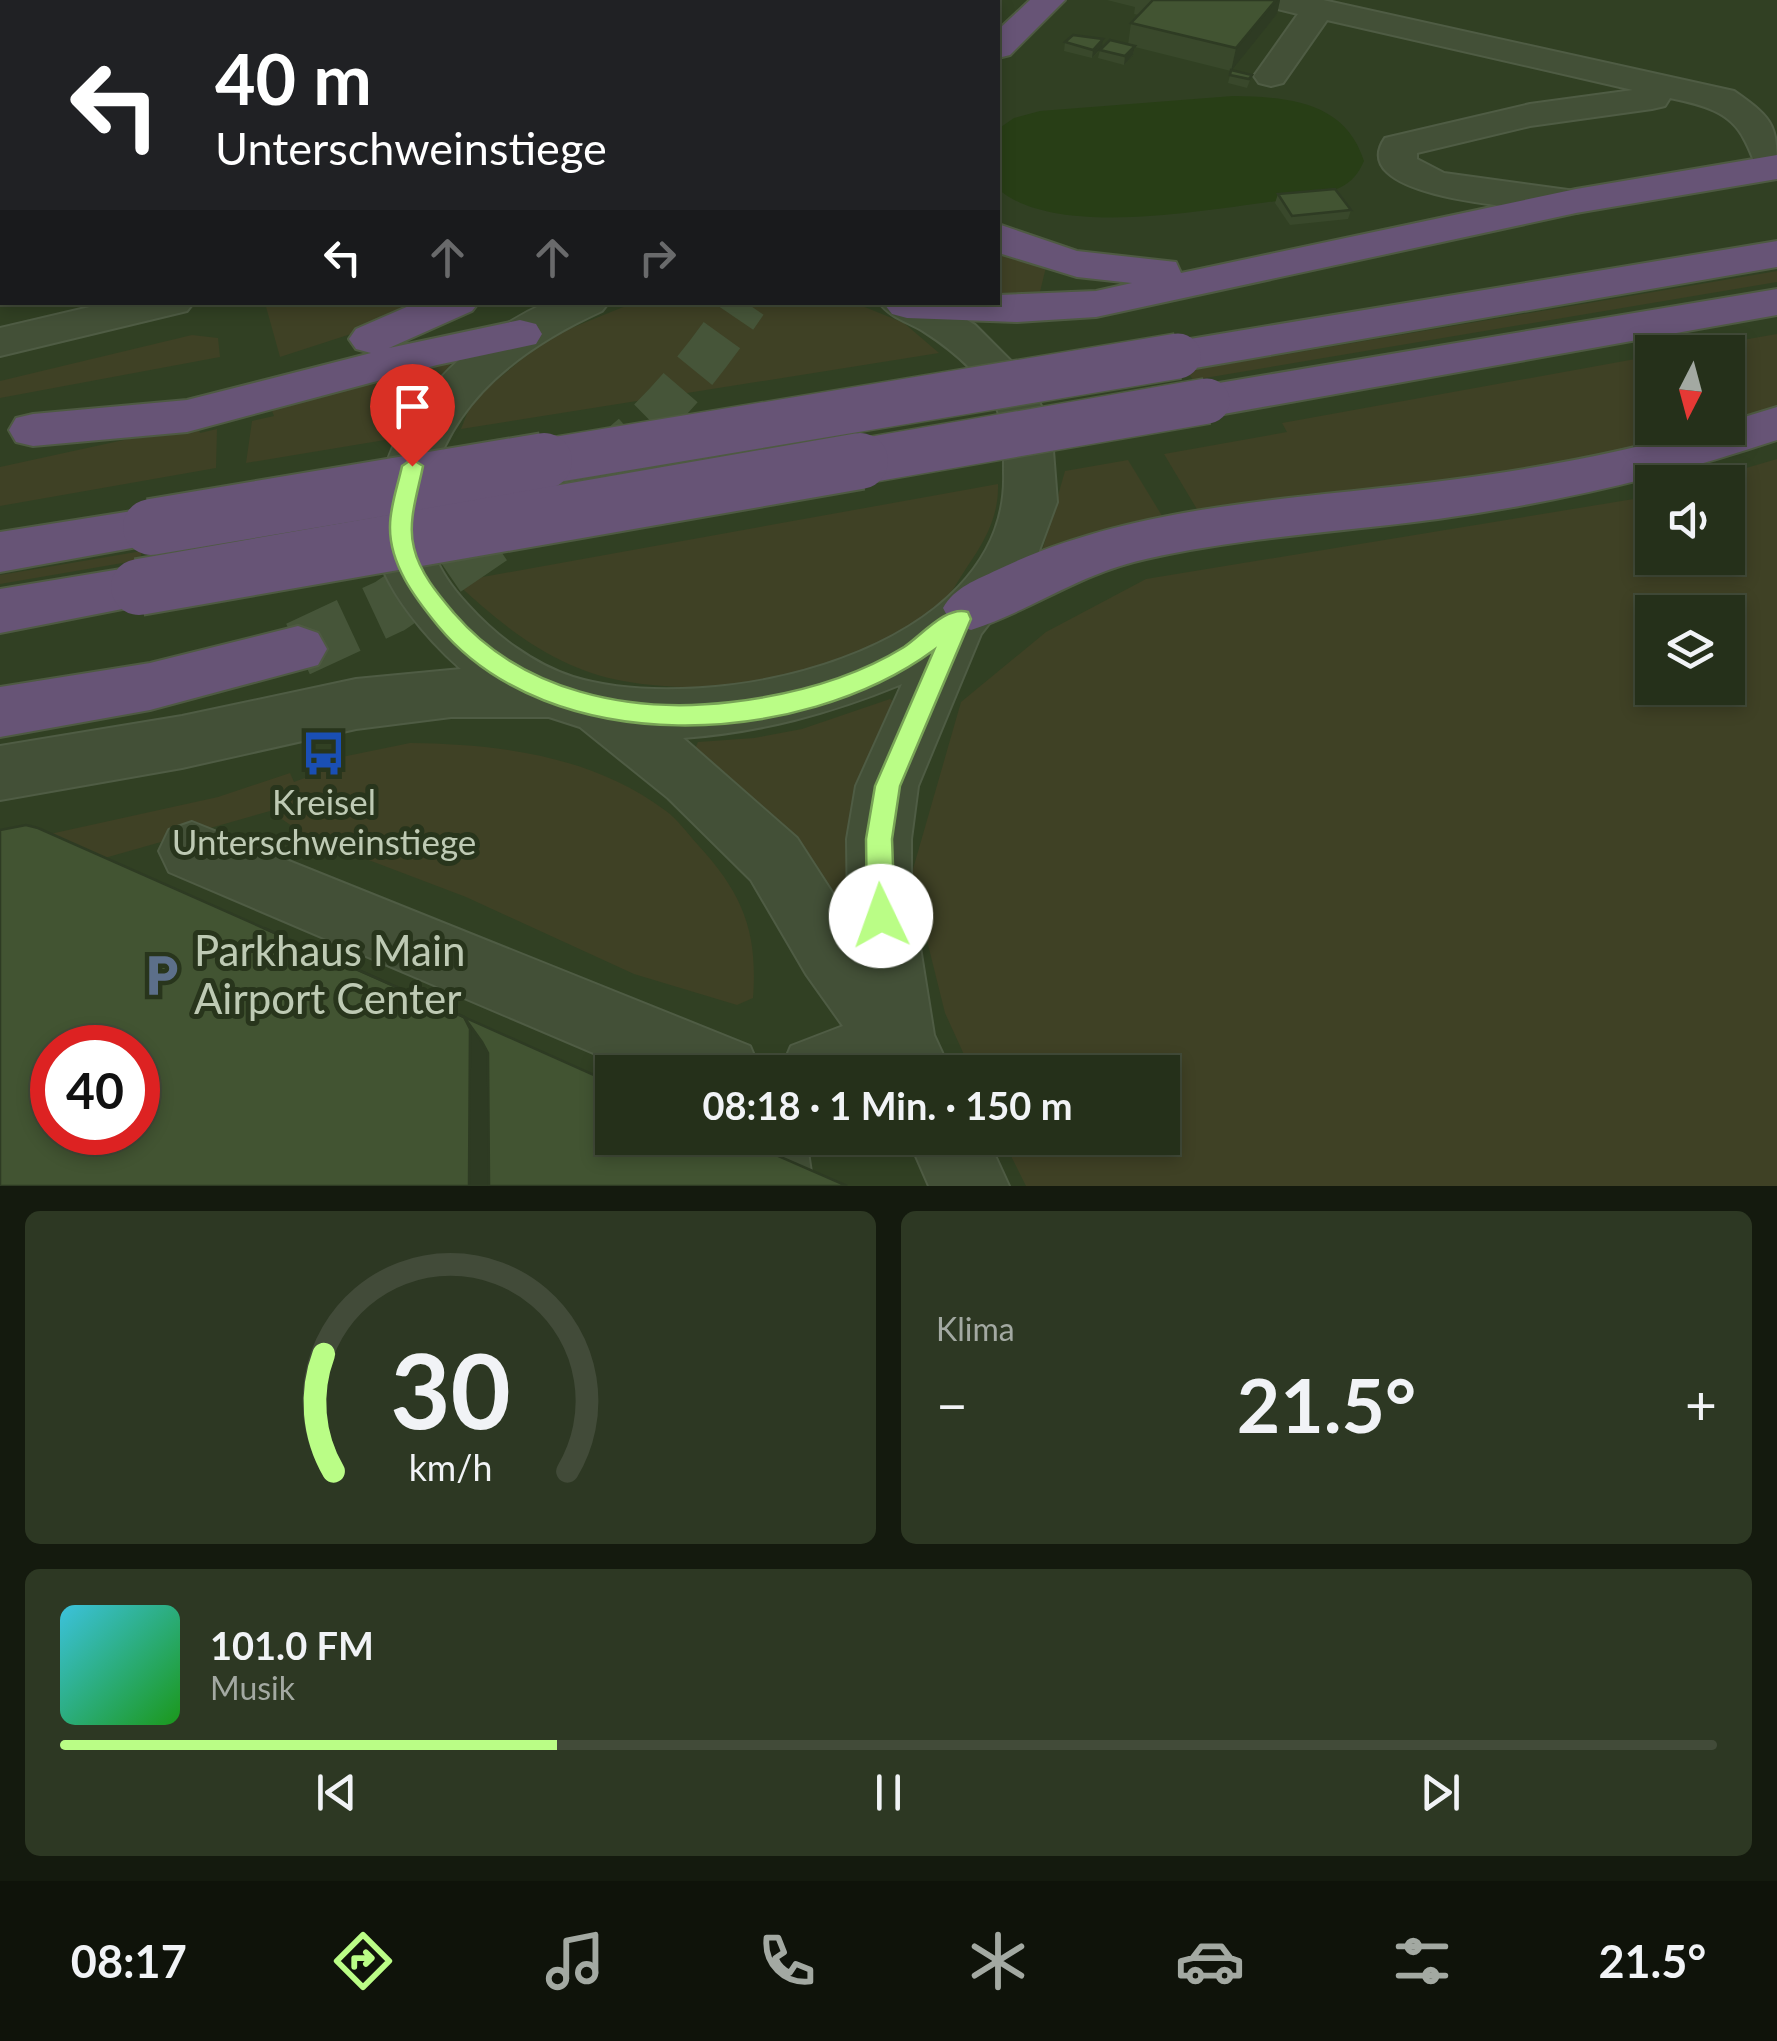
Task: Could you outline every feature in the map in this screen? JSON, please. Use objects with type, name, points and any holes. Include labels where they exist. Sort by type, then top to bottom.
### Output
[{"type":"highway","points":[[1000,46],[1049,0]]},
{"type":"highway","points":[[927,305],[1017,309],[1096,304],[1576,201],[1776,167]]},
{"type":"highway","points":[[1000,237],[1064,261],[1129,271],[1186,270],[1367,245]]},
{"type":"highway","points":[[0,552],[1777,254]]},
{"type":"highway","points":[[0,611],[1777,302]]},
{"type":"highway","points":[[16,433],[101,418],[261,376],[358,344],[450,305]]},
{"type":"highway","points":[[16,433],[187,416],[532,322]]},
{"type":"highway","points":[[965,614],[1024,580],[1092,553],[1134,542],[1489,493],[1673,454],[1777,423]]},
{"type":"highway","points":[[0,712],[100,698],[209,676],[298,649]]},
{"type":"street","points":[[1280,0],[1721,99],[1754,122],[1766,137],[1776,167]]},
{"type":"street","points":[[1271,76],[1318,9]]},
{"type":"street","points":[[1576,201],[1434,184],[1398,164],[1398,146],[1530,115],[1632,98],[1698,93]]},
{"type":"street","points":[[0,342],[159,305]]},
{"type":"street","points":[[579,305],[532,322],[485,360],[460,386],[425,436],[404,499],[402,536],[413,574],[466,644],[500,670],[577,702],[690,779],[774,859],[830,951],[905,1055]]},
{"type":"street","points":[[0,773],[419,695],[577,702],[679,716],[732,712],[846,686],[910,655],[965,614],[998,576],[1022,534],[1033,482],[1030,438],[1012,392],[982,356],[956,334],[906,305]]},
{"type":"street","points":[[906,1055],[878,891],[879,839],[888,786],[965,614]]},
{"type":"street","points":[[192,851],[683,1055]]},
{"type":"street","points":[[770,1155],[774,1186]]},
{"type":"street","points":[[954,1155],[970,1186]]},
{"type":"shaded area","points":[[1233,96],[1294,101],[1329,114],[1343,126],[1364,161],[1354,177],[1342,186],[1309,197],[1147,216],[1062,214],[1026,205],[1000,190],[1000,128],[1014,118],[1040,111]]},
{"type":"shaded area","points":[[1000,249],[1046,267],[1038,300],[1000,301]]},
{"type":"shaded area","points":[[1777,271],[1777,282],[1193,380],[1187,371]]},
{"type":"shaded area","points":[[266,305],[422,305],[354,333],[280,357]]},
{"type":"shaded area","points":[[628,305],[860,305],[904,323],[939,353],[461,429],[472,401],[547,338]]},
{"type":"shaded area","points":[[1777,334],[1777,409],[1745,418],[1745,340]]},
{"type":"shaded area","points":[[192,335],[218,338],[220,357],[0,398],[0,381]]},
{"type":"shaded area","points":[[456,358],[407,415],[397,438],[246,463],[252,421],[274,416],[270,406]]},
{"type":"shaded area","points":[[1635,359],[1635,445],[1645,445],[1523,470],[1201,516],[1164,454],[1287,432],[1282,423]]},
{"type":"shaded area","points":[[197,424],[200,433],[217,429],[216,468],[0,506],[0,467]]},
{"type":"shaded area","points":[[1777,459],[1777,1186],[1026,1186],[1010,1155],[1180,1155],[1180,1055],[964,1055],[945,1013],[911,876],[961,702],[1046,632],[1146,579],[1635,499],[1635,575],[1745,575],[1745,468]]},
{"type":"shaded area","points":[[1128,460],[1167,524],[1040,558],[1065,471]]},
{"type":"shaded area","points":[[998,484],[996,507],[985,538],[941,604],[872,649],[832,665],[748,684],[663,686],[623,681],[575,667],[532,644],[455,582]]},
{"type":"shaded area","points":[[142,551],[140,560],[0,584],[0,575]]},
{"type":"shaded area","points":[[890,699],[900,706],[848,913],[835,912],[694,751],[698,742],[802,729]]},
{"type":"shaded area","points":[[410,743],[478,746],[544,757],[608,777],[666,811],[726,880],[744,915],[753,953],[753,998],[737,1005],[634,974],[466,897],[308,837],[270,811],[80,865],[41,836],[218,797],[290,773],[294,782],[331,768],[332,759]]},
{"type":"building","points":[[1153,0],[1276,0],[1236,48],[1131,23]]},
{"type":"building","points":[[1073,35],[1103,39],[1093,50],[1065,42]]},
{"type":"building","points":[[1110,40],[1135,46],[1125,56],[1100,50]]},
{"type":"building","points":[[1231,70],[1252,75],[1249,79],[1230,75]]},
{"type":"building","points":[[1335,189],[1351,210],[1292,216],[1278,194]]},
{"type":"building","name":"Parkhaus Main Airport Center","points":[[26,825],[38,828],[464,1017],[470,1029],[469,1186],[0,1186],[0,830]]},
{"type":"building","points":[[464,1017],[595,1075],[595,1155],[776,1155],[847,1186],[489,1186],[488,1053]]},
{"type":"tunnel","points":[[602,462],[679,389],[743,305]]},
{"type":"tunnel","points":[[298,649],[390,606],[602,462]]},
{"type":"place","name":"Kreisel Unterschweinstiege","points":[[324,753]]},
{"type":"place","name":"Parkhaus Main Airport Center","points":[[161,975]]},
{"type":"route","points":[[412,466],[400,523],[403,548],[413,574],[434,606],[466,644],[500,670],[556,696],[598,708],[679,716],[732,712],[811,697],[846,686],[910,655],[960,619],[888,786],[879,839],[881,916]]}]
